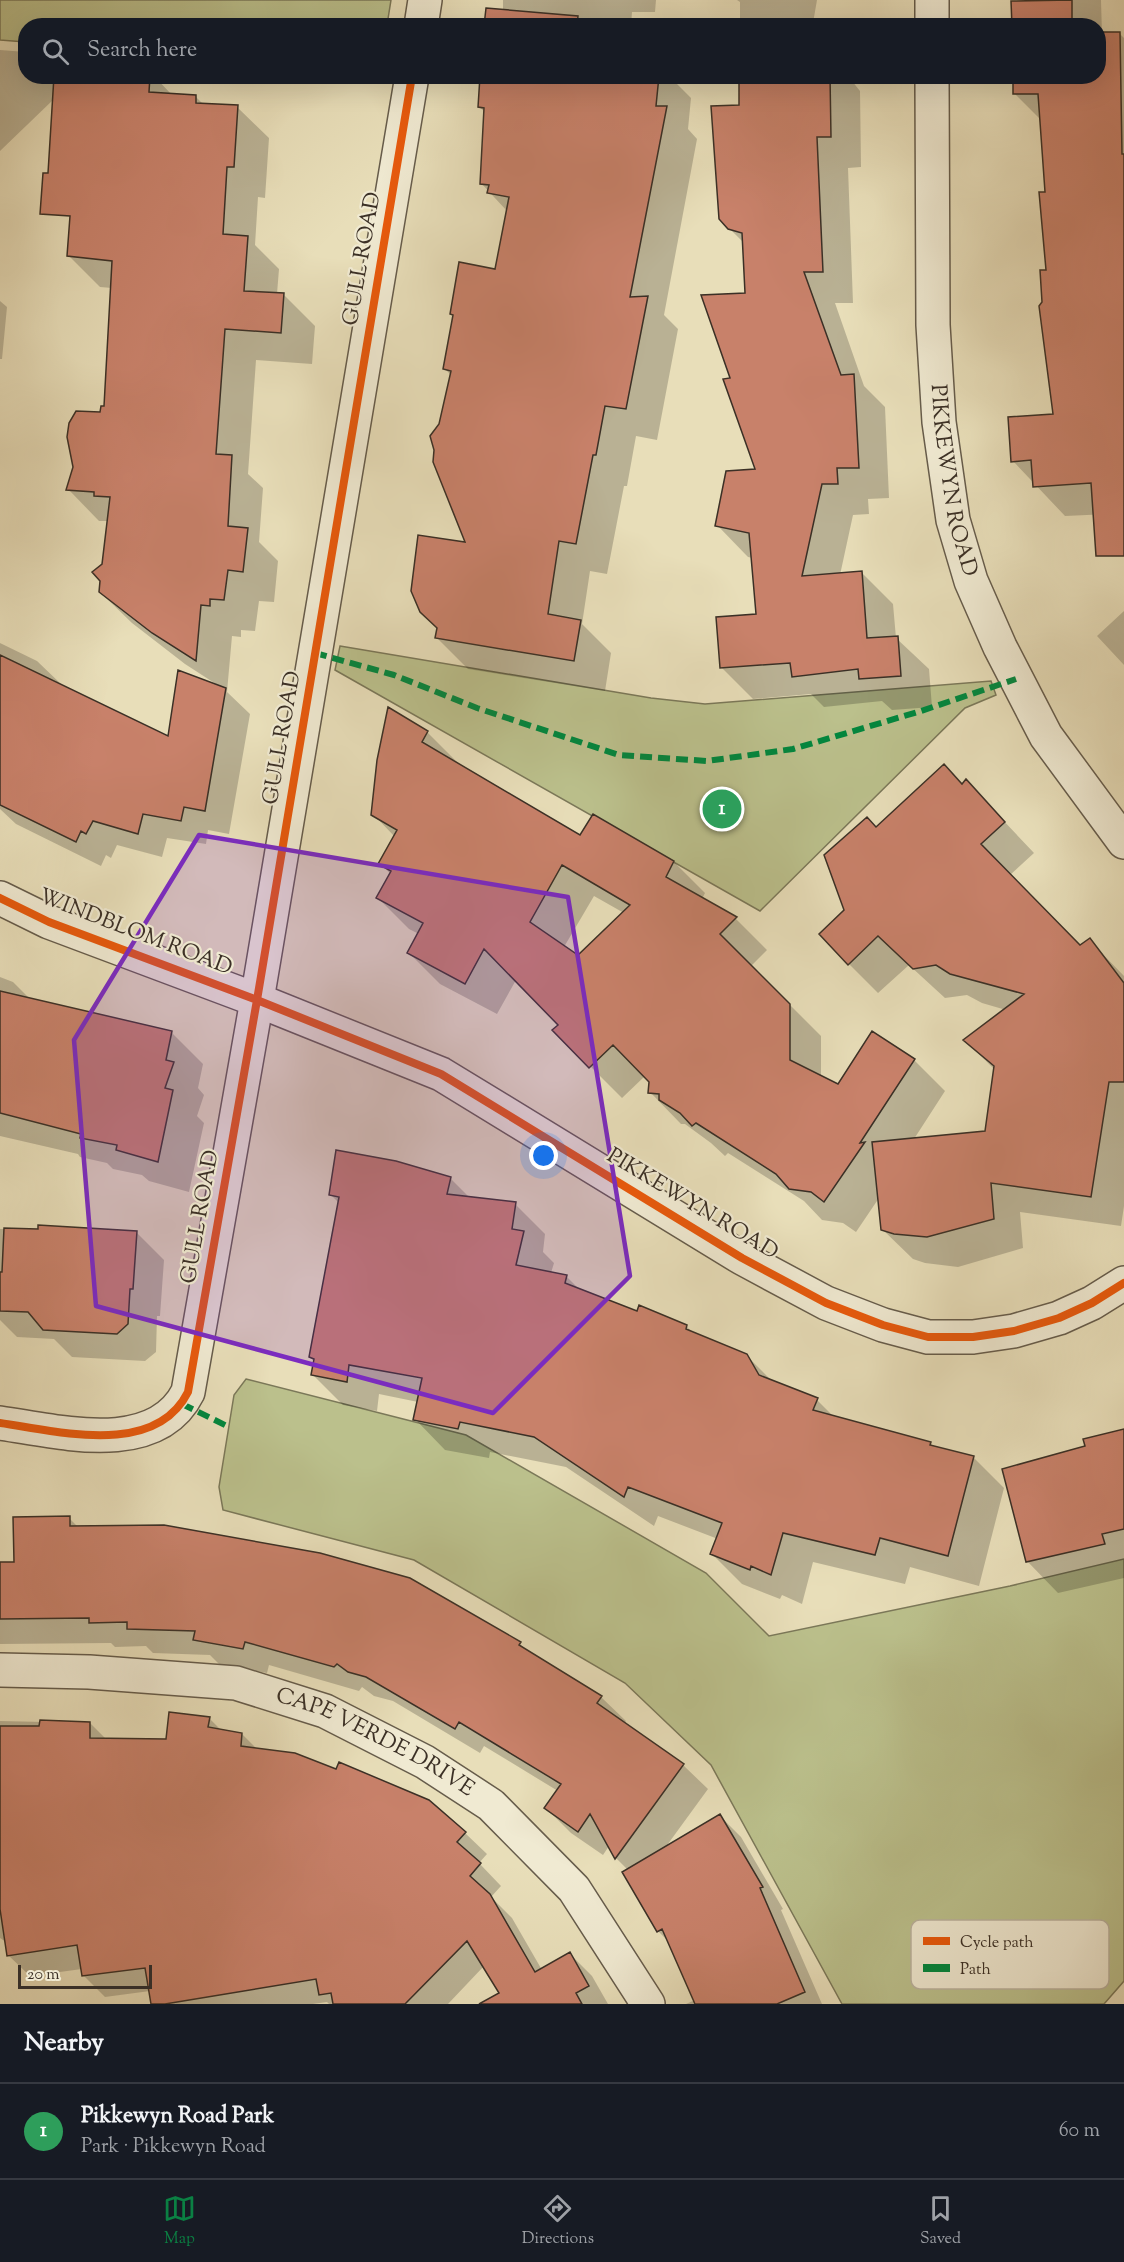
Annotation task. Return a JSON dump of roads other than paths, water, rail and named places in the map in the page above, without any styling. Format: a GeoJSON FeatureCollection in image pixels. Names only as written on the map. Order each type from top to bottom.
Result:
{"type":"FeatureCollection","features":[{"type":"Feature","properties":{"kind":"street"},"geometry":{"type":"LineString","coordinates":[[422,18],[425,0]]}},
{"type":"Feature","properties":{"kind":"street"},"geometry":{"type":"LineString","coordinates":[[932,0],[932,18]]}},
{"type":"Feature","properties":{"kind":"street","name":"GULL ROAD"},"geometry":{"type":"LineString","coordinates":[[0,1423],[92,1435],[123,1434],[149,1428],[171,1415],[182,1404],[192,1378],[411,84]]}},
{"type":"Feature","properties":{"kind":"street","name":"PIKKEWYN ROAD"},"geometry":{"type":"LineString","coordinates":[[932,84],[934,336],[939,422],[953,520],[979,600],[1000,647],[1046,736],[1124,842]]}},
{"type":"Feature","properties":{"kind":"street","name":"WINDBLOM ROAD"},"geometry":{"type":"LineString","coordinates":[[0,898],[49,922],[257,1000]]}},
{"type":"Feature","properties":{"kind":"street","name":"PIKKEWYN ROAD"},"geometry":{"type":"LineString","coordinates":[[257,1000],[441,1074],[742,1258],[826,1303],[883,1325],[928,1337],[973,1337],[1014,1331],[1059,1318],[1092,1303],[1124,1282]]}},
{"type":"Feature","properties":{"kind":"street","name":"CAPE VERDE DRIVE"},"geometry":{"type":"LineString","coordinates":[[0,1670],[89,1672],[236,1683],[325,1711],[425,1762],[491,1804],[574,1889],[648,2004]]}},
{"type":"Feature","properties":{"kind":"place","name":"Pikkewyn Road Park"},"geometry":{"type":"Point","coordinates":[722,809]}}]}
